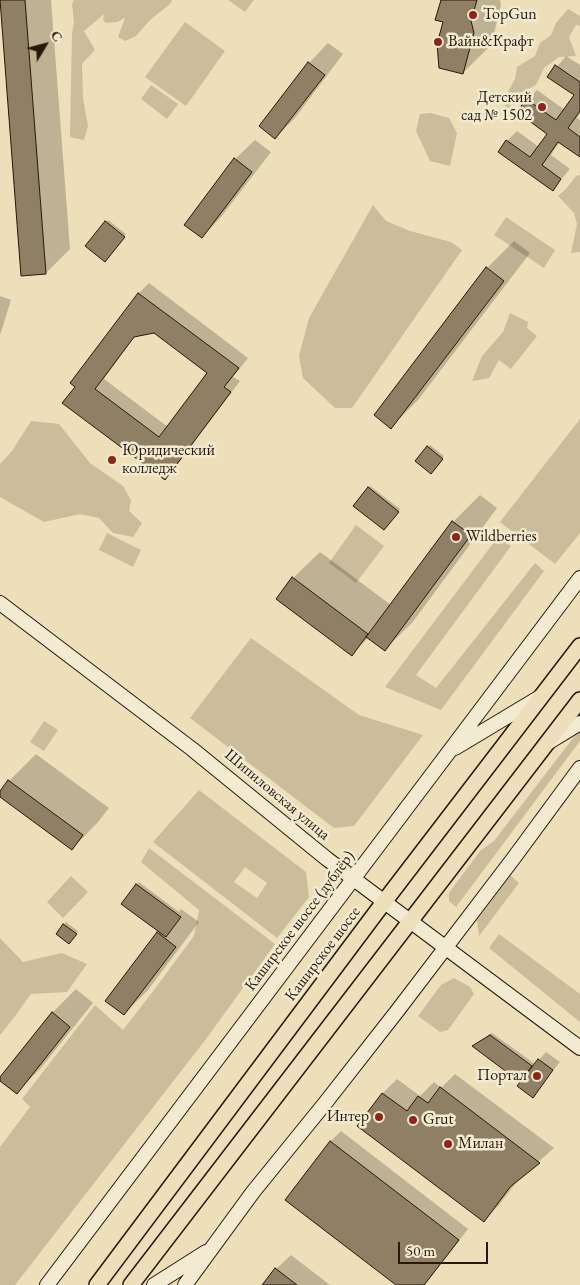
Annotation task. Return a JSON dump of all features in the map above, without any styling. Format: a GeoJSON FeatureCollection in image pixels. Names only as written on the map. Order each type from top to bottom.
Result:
{"type":"FeatureCollection","features":[{"type":"Feature","properties":{"kind":"main road","name":"Каширское шоссе (дублёр)"},"geometry":{"type":"LineString","coordinates":[[47,1285],[580,578]]}},
{"type":"Feature","properties":{"kind":"main road","name":"Шипиловская улица"},"geometry":{"type":"LineString","coordinates":[[0,603],[192,749],[354,880],[580,1048]]}},
{"type":"Feature","properties":{"kind":"main road","name":"Каширское шоссе"},"geometry":{"type":"LineString","coordinates":[[97,1285],[384,902],[580,646]]}},
{"type":"Feature","properties":{"kind":"main road"},"geometry":{"type":"LineString","coordinates":[[450,751],[543,695]]}},
{"type":"Feature","properties":{"kind":"main road"},"geometry":{"type":"LineString","coordinates":[[131,1285],[580,700]]}},
{"type":"Feature","properties":{"kind":"main road"},"geometry":{"type":"LineString","coordinates":[[548,742],[580,723]]}},
{"type":"Feature","properties":{"kind":"main road"},"geometry":{"type":"LineString","coordinates":[[185,1285],[253,1192],[326,1102],[513,859],[580,768]]}},
{"type":"Feature","properties":{"kind":"main road"},"geometry":{"type":"LineString","coordinates":[[154,1285],[213,1249]]}},
{"type":"Feature","properties":{"kind":"shaded area"},"geometry":{"type":"Polygon","coordinates":[[[74,0],[172,0],[136,36],[125,41],[118,37],[125,18],[117,22],[106,23],[103,20],[104,14],[84,31],[95,50],[82,64],[83,98],[88,126],[84,140],[70,137],[72,34],[74,22],[72,4],[74,0]]]}},
{"type":"Feature","properties":{"kind":"shaded area"},"geometry":{"type":"Polygon","coordinates":[[[228,0],[254,0],[245,12],[228,0]]]}},
{"type":"Feature","properties":{"kind":"shaded area"},"geometry":{"type":"Polygon","coordinates":[[[568,9],[580,16],[580,26],[576,25],[569,37],[576,56],[559,57],[544,68],[536,85],[522,92],[506,111],[504,99],[515,79],[517,67],[535,56],[540,43],[551,35],[556,23],[568,9]]]}},
{"type":"Feature","properties":{"kind":"shaded area"},"geometry":{"type":"Polygon","coordinates":[[[185,22],[225,51],[186,106],[145,77],[185,22]]]}},
{"type":"Feature","properties":{"kind":"shaded area"},"geometry":{"type":"Polygon","coordinates":[[[151,85],[178,104],[167,119],[141,99],[151,85]]]}},
{"type":"Feature","properties":{"kind":"shaded area"},"geometry":{"type":"Polygon","coordinates":[[[431,113],[449,118],[457,133],[450,166],[430,161],[416,131],[420,114],[431,113]]]}},
{"type":"Feature","properties":{"kind":"shaded area"},"geometry":{"type":"Polygon","coordinates":[[[580,175],[580,252],[571,253],[577,224],[574,213],[558,196],[576,176],[580,175]]]}},
{"type":"Feature","properties":{"kind":"shaded area"},"geometry":{"type":"Polygon","coordinates":[[[373,205],[386,221],[410,231],[451,242],[462,250],[352,408],[335,408],[303,378],[299,356],[309,318],[373,205]]]}},
{"type":"Feature","properties":{"kind":"shaded area"},"geometry":{"type":"Polygon","coordinates":[[[506,217],[555,250],[544,268],[494,235],[506,217]]]}},
{"type":"Feature","properties":{"kind":"shaded area"},"geometry":{"type":"Polygon","coordinates":[[[510,313],[528,322],[527,328],[537,336],[511,369],[499,360],[489,378],[472,381],[482,356],[503,332],[510,313]]]}},
{"type":"Feature","properties":{"kind":"shaded area"},"geometry":{"type":"Polygon","coordinates":[[[580,419],[580,533],[555,564],[500,522],[580,419]]]}},
{"type":"Feature","properties":{"kind":"shaded area"},"geometry":{"type":"Polygon","coordinates":[[[31,421],[59,424],[90,463],[123,486],[131,500],[129,511],[142,523],[133,537],[113,533],[99,518],[80,514],[44,522],[0,497],[0,464],[12,451],[31,421]]]}},
{"type":"Feature","properties":{"kind":"shaded area"},"geometry":{"type":"Polygon","coordinates":[[[356,525],[384,546],[356,583],[329,563],[356,525]]]}},
{"type":"Feature","properties":{"kind":"shaded area"},"geometry":{"type":"Polygon","coordinates":[[[107,533],[141,550],[133,567],[99,550],[107,533]]]}},
{"type":"Feature","properties":{"kind":"shaded area"},"geometry":{"type":"Polygon","coordinates":[[[498,537],[511,546],[416,675],[436,688],[535,563],[544,571],[441,710],[385,687],[498,537]]]}},
{"type":"Feature","properties":{"kind":"shaded area"},"geometry":{"type":"Polygon","coordinates":[[[251,638],[359,715],[423,735],[354,826],[334,828],[190,718],[251,638]]]}},
{"type":"Feature","properties":{"kind":"shaded area"},"geometry":{"type":"Polygon","coordinates":[[[44,721],[58,730],[44,751],[30,742],[44,721]]]}},
{"type":"Feature","properties":{"kind":"shaded area"},"geometry":{"type":"Polygon","coordinates":[[[580,732],[580,741],[456,907],[449,901],[449,893],[480,851],[494,841],[573,738],[580,732]]]}},
{"type":"Feature","properties":{"kind":"shaded area"},"geometry":{"type":"Polygon","coordinates":[[[199,790],[306,872],[309,897],[277,938],[153,842],[199,790]],[[245,867],[234,882],[257,898],[267,883],[245,867]]]}},
{"type":"Feature","properties":{"kind":"shaded area"},"geometry":{"type":"Polygon","coordinates":[[[149,848],[275,944],[206,1039],[15,1285],[0,1285],[0,1147],[30,1107],[22,1099],[95,1005],[123,1030],[194,936],[199,910],[141,862],[149,848]]]}},
{"type":"Feature","properties":{"kind":"shaded area"},"geometry":{"type":"Polygon","coordinates":[[[510,875],[519,883],[479,936],[477,920],[510,875]]]}},
{"type":"Feature","properties":{"kind":"shaded area"},"geometry":{"type":"Polygon","coordinates":[[[71,876],[88,892],[63,918],[47,902],[71,876]]]}},
{"type":"Feature","properties":{"kind":"shaded area"},"geometry":{"type":"Polygon","coordinates":[[[499,934],[580,994],[580,1022],[489,948],[499,934]]]}},
{"type":"Feature","properties":{"kind":"shaded area"},"geometry":{"type":"Polygon","coordinates":[[[0,938],[23,962],[62,953],[87,964],[67,992],[31,994],[0,1035],[0,938]]]}},
{"type":"Feature","properties":{"kind":"shaded area"},"geometry":{"type":"Polygon","coordinates":[[[454,978],[470,987],[474,994],[448,1030],[440,1032],[418,1016],[441,985],[454,978]]]}},
{"type":"Feature","properties":{"kind":"building"},"geometry":{"type":"Polygon","coordinates":[[[0,0],[25,0],[46,274],[21,276],[0,0]]]}},
{"type":"Feature","properties":{"kind":"building"},"geometry":{"type":"Polygon","coordinates":[[[441,0],[477,0],[471,21],[474,33],[463,74],[439,68],[437,44],[443,22],[435,20],[441,0]]]}},
{"type":"Feature","properties":{"kind":"building"},"geometry":{"type":"Polygon","coordinates":[[[308,62],[325,75],[275,139],[259,126],[308,62]]]}},
{"type":"Feature","properties":{"kind":"building"},"geometry":{"type":"Polygon","coordinates":[[[555,65],[580,82],[580,111],[568,128],[580,137],[580,157],[558,142],[542,165],[561,179],[553,191],[498,152],[506,140],[530,157],[547,134],[517,112],[526,99],[556,120],[574,95],[547,77],[555,65]]]}},
{"type":"Feature","properties":{"kind":"building"},"geometry":{"type":"Polygon","coordinates":[[[234,158],[252,172],[202,238],[184,225],[234,158]]]}},
{"type":"Feature","properties":{"kind":"building"},"geometry":{"type":"Polygon","coordinates":[[[105,221],[125,237],[105,262],[85,246],[105,221]]]}},
{"type":"Feature","properties":{"kind":"building"},"geometry":{"type":"Polygon","coordinates":[[[486,267],[504,281],[391,429],[374,415],[486,267]]]}},
{"type":"Feature","properties":{"kind":"building"},"geometry":{"type":"Polygon","coordinates":[[[138,293],[239,368],[224,387],[231,392],[165,480],[62,403],[75,387],[70,383],[138,293]],[[154,333],[134,337],[95,389],[159,437],[207,373],[154,333]]]}},
{"type":"Feature","properties":{"kind":"building"},"geometry":{"type":"Polygon","coordinates":[[[427,446],[443,459],[431,474],[415,461],[427,446]]]}},
{"type":"Feature","properties":{"kind":"building"},"geometry":{"type":"Polygon","coordinates":[[[368,487],[399,512],[384,530],[353,506],[368,487]]]}},
{"type":"Feature","properties":{"kind":"building"},"geometry":{"type":"Polygon","coordinates":[[[452,521],[471,535],[385,651],[366,637],[452,521]]]}},
{"type":"Feature","properties":{"kind":"building"},"geometry":{"type":"Polygon","coordinates":[[[292,577],[368,634],[352,656],[276,599],[292,577]]]}},
{"type":"Feature","properties":{"kind":"building"},"geometry":{"type":"Polygon","coordinates":[[[8,780],[83,835],[72,850],[0,797],[0,791],[8,780]]]}},
{"type":"Feature","properties":{"kind":"building"},"geometry":{"type":"Polygon","coordinates":[[[136,884],[181,917],[166,937],[121,904],[136,884]]]}},
{"type":"Feature","properties":{"kind":"building"},"geometry":{"type":"Polygon","coordinates":[[[63,924],[77,934],[69,944],[56,934],[63,924]]]}},
{"type":"Feature","properties":{"kind":"building"},"geometry":{"type":"Polygon","coordinates":[[[157,932],[176,947],[124,1015],[105,1001],[157,932]]]}},
{"type":"Feature","properties":{"kind":"building"},"geometry":{"type":"Polygon","coordinates":[[[52,1012],[70,1027],[17,1094],[0,1081],[0,1077],[52,1012]]]}},
{"type":"Feature","properties":{"kind":"building"},"geometry":{"type":"Polygon","coordinates":[[[490,1035],[532,1066],[520,1082],[472,1046],[490,1035]]]}},
{"type":"Feature","properties":{"kind":"building","name":"Портал"},"geometry":{"type":"Polygon","coordinates":[[[538,1059],[553,1070],[533,1098],[517,1086],[538,1059]]]}},
{"type":"Feature","properties":{"kind":"building","name":"Милан"},"geometry":{"type":"Polygon","coordinates":[[[440,1087],[540,1163],[510,1187],[484,1222],[357,1126],[382,1093],[407,1111],[418,1096],[428,1103],[440,1087]]]}},
{"type":"Feature","properties":{"kind":"building"},"geometry":{"type":"Polygon","coordinates":[[[330,1141],[459,1240],[424,1285],[396,1285],[285,1200],[330,1141]]]}},
{"type":"Feature","properties":{"kind":"building"},"geometry":{"type":"Polygon","coordinates":[[[275,1268],[297,1285],[262,1285],[275,1268]]]}},
{"type":"Feature","properties":{"kind":"place","name":"TopGun"},"geometry":{"type":"Point","coordinates":[473,15]}},
{"type":"Feature","properties":{"kind":"place","name":"Вайн&Крафт"},"geometry":{"type":"Point","coordinates":[438,42]}},
{"type":"Feature","properties":{"kind":"place","name":"Детский сад № 1502"},"geometry":{"type":"Point","coordinates":[542,107]}},
{"type":"Feature","properties":{"kind":"place","name":"Юридический колледж"},"geometry":{"type":"Point","coordinates":[112,460]}},
{"type":"Feature","properties":{"kind":"place","name":"Wildberries"},"geometry":{"type":"Point","coordinates":[456,537]}},
{"type":"Feature","properties":{"kind":"place","name":"Портал"},"geometry":{"type":"Point","coordinates":[537,1076]}},
{"type":"Feature","properties":{"kind":"place","name":"Интер"},"geometry":{"type":"Point","coordinates":[379,1117]}},
{"type":"Feature","properties":{"kind":"place","name":"Grut"},"geometry":{"type":"Point","coordinates":[413,1120]}},
{"type":"Feature","properties":{"kind":"place","name":"Милан"},"geometry":{"type":"Point","coordinates":[448,1144]}}]}
